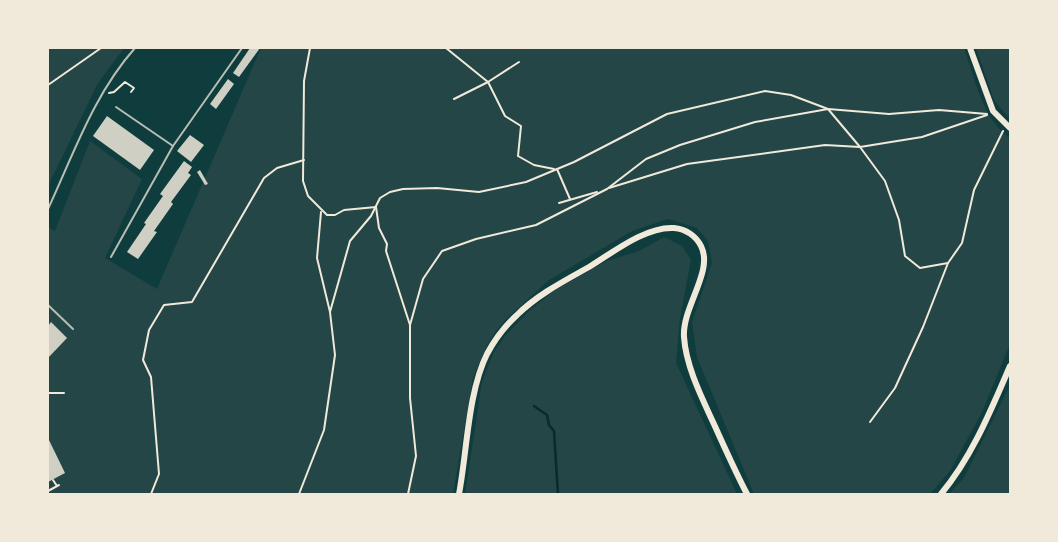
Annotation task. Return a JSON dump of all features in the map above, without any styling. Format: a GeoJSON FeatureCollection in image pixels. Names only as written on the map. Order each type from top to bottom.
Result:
{"type":"FeatureCollection","features":[{"type":"Feature","properties":{"kind":"main road"},"geometry":{"type":"LineString","coordinates":[[970,48],[993,111],[1008,126]]}},
{"type":"Feature","properties":{"kind":"main road"},"geometry":{"type":"LineString","coordinates":[[459,494],[478,376],[488,354],[502,331],[526,307],[548,291],[625,244],[646,235],[673,228],[683,229],[690,233],[704,253],[703,273],[686,318],[684,330],[687,357],[701,396],[746,494]]}},
{"type":"Feature","properties":{"kind":"main road"},"geometry":{"type":"LineString","coordinates":[[941,494],[974,443],[1010,366]]}},
{"type":"Feature","properties":{"kind":"lane"},"geometry":{"type":"LineString","coordinates":[[48,209],[102,93],[117,69],[135,48]]}},
{"type":"Feature","properties":{"kind":"lane"},"geometry":{"type":"LineString","coordinates":[[111,257],[173,146],[242,48]]}},
{"type":"Feature","properties":{"kind":"lane"},"geometry":{"type":"LineString","coordinates":[[116,107],[173,146]]}},
{"type":"Feature","properties":{"kind":"lane"},"geometry":{"type":"LineString","coordinates":[[48,305],[73,330]]}},
{"type":"Feature","properties":{"kind":"path"},"geometry":{"type":"LineString","coordinates":[[48,85],[101,48]]}},
{"type":"Feature","properties":{"kind":"path"},"geometry":{"type":"LineString","coordinates":[[310,48],[304,81],[303,181],[308,196],[327,215],[335,215],[344,210],[376,206]]}},
{"type":"Feature","properties":{"kind":"path"},"geometry":{"type":"LineString","coordinates":[[446,48],[488,82],[505,116],[521,126],[518,156],[534,165],[557,169]]}},
{"type":"Feature","properties":{"kind":"path"},"geometry":{"type":"LineString","coordinates":[[454,99],[488,82],[519,62]]}},
{"type":"Feature","properties":{"kind":"path"},"geometry":{"type":"LineString","coordinates":[[114,92],[125,82],[134,88],[131,92]]}},
{"type":"Feature","properties":{"kind":"path"},"geometry":{"type":"LineString","coordinates":[[330,312],[350,240],[371,216],[380,198],[390,192],[403,189],[437,188],[479,192],[526,182],[574,162],[668,114],[737,96],[765,91],[792,95],[828,109],[885,181],[898,220],[905,256],[920,268],[948,263]]}},
{"type":"Feature","properties":{"kind":"path"},"geometry":{"type":"LineString","coordinates":[[408,494],[416,456],[410,398],[410,325],[423,279],[442,251],[476,239],[536,225],[607,189],[646,159],[680,145],[755,122],[828,109],[889,114],[939,110],[989,114]]}},
{"type":"Feature","properties":{"kind":"path"},"geometry":{"type":"LineString","coordinates":[[989,114],[991,119]]}},
{"type":"Feature","properties":{"kind":"path"},"geometry":{"type":"LineString","coordinates":[[559,202],[586,196],[687,164],[825,146],[860,148],[922,138],[989,114]]}},
{"type":"Feature","properties":{"kind":"path"},"geometry":{"type":"LineString","coordinates":[[870,422],[895,388],[923,327],[948,263],[962,243],[974,190],[1002,132],[1008,126]]}},
{"type":"Feature","properties":{"kind":"path"},"geometry":{"type":"LineString","coordinates":[[998,128],[1002,132]]}},
{"type":"Feature","properties":{"kind":"path"},"geometry":{"type":"LineString","coordinates":[[150,494],[159,474],[151,377],[143,360],[149,330],[164,304],[192,302],[264,178],[277,168],[304,160]]}},
{"type":"Feature","properties":{"kind":"path"},"geometry":{"type":"LineString","coordinates":[[557,169],[570,199]]}},
{"type":"Feature","properties":{"kind":"path"},"geometry":{"type":"LineString","coordinates":[[376,206],[379,228],[388,244],[386,251],[410,325]]}},
{"type":"Feature","properties":{"kind":"path"},"geometry":{"type":"LineString","coordinates":[[299,494],[324,430],[335,355],[330,312],[318,258],[321,210]]}},
{"type":"Feature","properties":{"kind":"path"},"geometry":{"type":"LineString","coordinates":[[48,393],[64,393]]}},
{"type":"Feature","properties":{"kind":"path"},"geometry":{"type":"LineString","coordinates":[[48,491],[58,485],[53,480]]}},
{"type":"Feature","properties":{"kind":"shaded area"},"geometry":{"type":"Polygon","coordinates":[[[48,48],[124,48],[98,83],[48,186],[48,48]]]}},
{"type":"Feature","properties":{"kind":"shaded area"},"geometry":{"type":"Polygon","coordinates":[[[261,48],[964,48],[986,109],[1000,130],[1010,138],[1010,344],[982,412],[950,471],[930,494],[754,494],[697,357],[692,322],[712,263],[708,241],[697,228],[668,219],[632,231],[549,280],[504,321],[496,331],[486,347],[473,378],[453,494],[48,494],[48,227],[55,231],[90,141],[142,179],[105,258],[157,289],[261,48]]]}},
{"type":"Feature","properties":{"kind":"shaded area"},"geometry":{"type":"Polygon","coordinates":[[[976,48],[1010,48],[1010,119],[994,100],[976,48]]]}},
{"type":"Feature","properties":{"kind":"shaded area"},"geometry":{"type":"Polygon","coordinates":[[[664,237],[682,246],[691,260],[680,318],[676,363],[737,494],[465,494],[482,382],[494,352],[505,336],[529,311],[555,290],[607,261],[639,251],[664,237]]]}},
{"type":"Feature","properties":{"kind":"shaded area"},"geometry":{"type":"Polygon","coordinates":[[[1010,385],[1010,494],[949,494],[964,478],[1010,385]]]}},
{"type":"Feature","properties":{"kind":"building"},"geometry":{"type":"Polygon","coordinates":[[[250,48],[260,48],[239,77],[233,73],[250,48]]]}},
{"type":"Feature","properties":{"kind":"building"},"geometry":{"type":"Polygon","coordinates":[[[228,79],[234,84],[216,109],[210,104],[228,79]]]}},
{"type":"Feature","properties":{"kind":"building"},"geometry":{"type":"Polygon","coordinates":[[[107,116],[154,150],[140,170],[93,136],[107,116]]]}},
{"type":"Feature","properties":{"kind":"building"},"geometry":{"type":"Polygon","coordinates":[[[190,135],[204,145],[191,162],[177,151],[190,135]]]}},
{"type":"Feature","properties":{"kind":"building"},"geometry":{"type":"Polygon","coordinates":[[[184,161],[192,167],[188,173],[191,175],[171,202],[173,204],[154,231],[157,232],[138,259],[127,252],[163,196],[160,194],[184,161]]]}},
{"type":"Feature","properties":{"kind":"building"},"geometry":{"type":"Polygon","coordinates":[[[200,170],[208,184],[205,185],[197,172],[200,170]]]}},
{"type":"Feature","properties":{"kind":"building"},"geometry":{"type":"Polygon","coordinates":[[[51,322],[67,338],[48,358],[48,326],[51,322]]]}},
{"type":"Feature","properties":{"kind":"building"},"geometry":{"type":"Polygon","coordinates":[[[48,438],[65,473],[48,482],[48,438]]]}},
{"type":"Feature","properties":{"kind":"waterway"},"geometry":{"type":"LineString","coordinates":[[534,406],[547,415],[549,425],[554,431],[558,494]]}}]}
